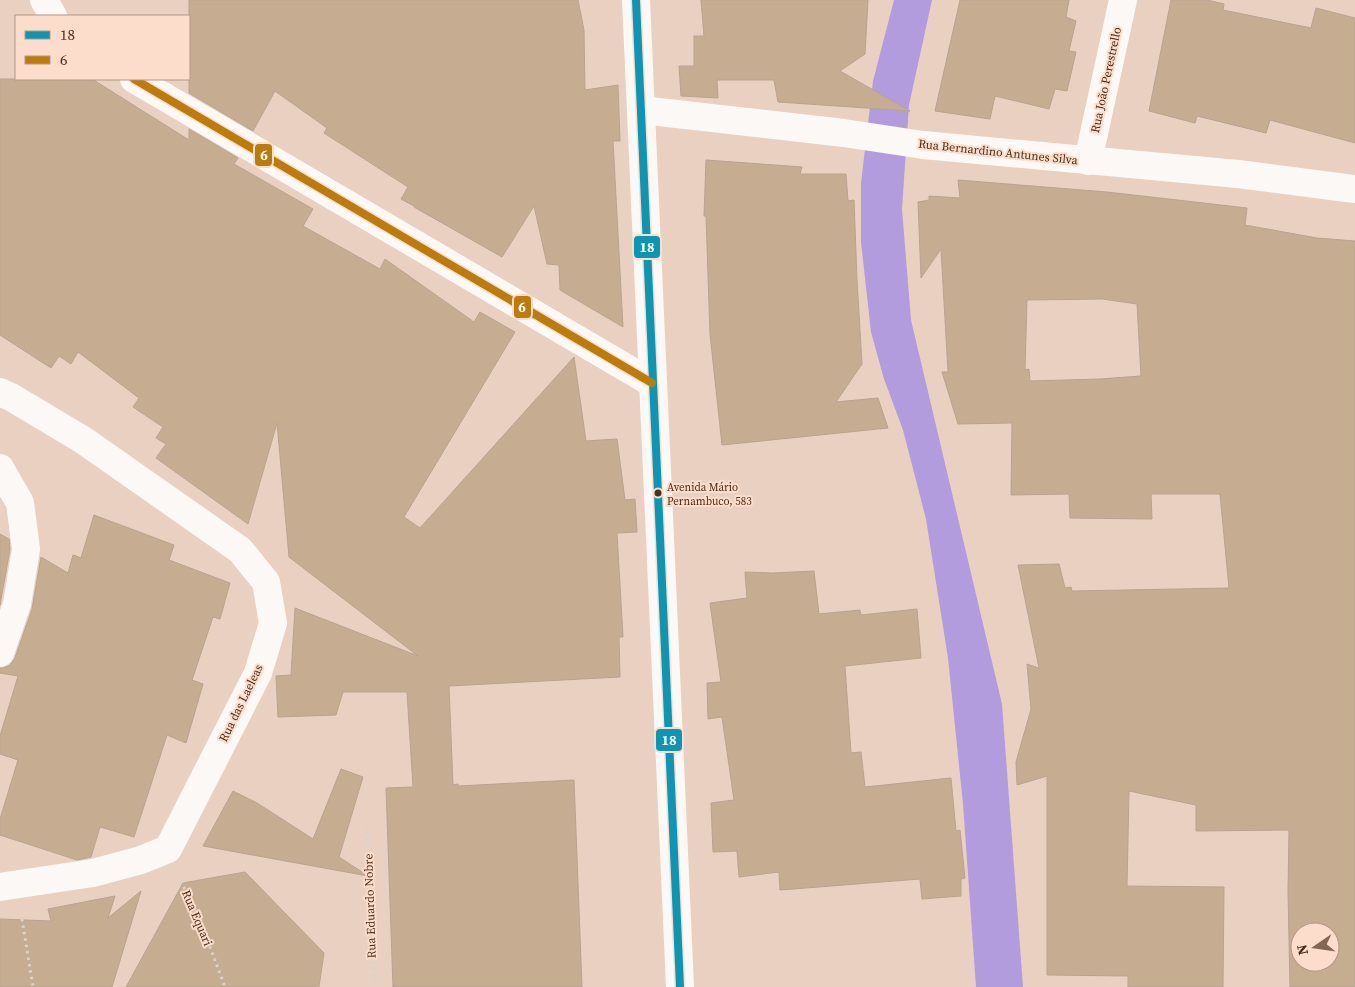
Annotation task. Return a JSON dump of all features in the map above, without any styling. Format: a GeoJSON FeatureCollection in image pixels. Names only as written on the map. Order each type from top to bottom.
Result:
{"type":"FeatureCollection","features":[{"type":"Feature","properties":{"kind":"street"},"geometry":{"type":"LineString","coordinates":[[44,0],[52,15]]}},
{"type":"Feature","properties":{"kind":"street"},"geometry":{"type":"LineString","coordinates":[[636,0],[680,987]]}},
{"type":"Feature","properties":{"kind":"street","name":"Rua João Perestrello"},"geometry":{"type":"LineString","coordinates":[[1088,161],[1123,0]]}},
{"type":"Feature","properties":{"kind":"street"},"geometry":{"type":"LineString","coordinates":[[136,80],[652,383]]}},
{"type":"Feature","properties":{"kind":"street","name":"Rua Bernardino Antunes Silva"},"geometry":{"type":"LineString","coordinates":[[641,110],[844,133],[923,145],[1238,174],[1355,189]]}},
{"type":"Feature","properties":{"kind":"street","name":"Rua das Laeleas"},"geometry":{"type":"LineString","coordinates":[[0,392],[12,397],[83,440],[240,550],[266,582],[273,623],[258,673],[168,849]]}},
{"type":"Feature","properties":{"kind":"street"},"geometry":{"type":"LineString","coordinates":[[0,468],[20,503],[26,549],[16,604],[0,653]]}},
{"type":"Feature","properties":{"kind":"street"},"geometry":{"type":"LineString","coordinates":[[3,887],[93,872],[141,860],[168,849]]}},
{"type":"Feature","properties":{"kind":"path","name":"Rua Eduardo Nobre"},"geometry":{"type":"LineString","coordinates":[[367,825],[374,987]]}},
{"type":"Feature","properties":{"kind":"path","name":"Rua Equari"},"geometry":{"type":"LineString","coordinates":[[168,849],[201,923],[225,987]]}},
{"type":"Feature","properties":{"kind":"path"},"geometry":{"type":"LineString","coordinates":[[3,887],[19,900],[33,987]]}},
{"type":"Feature","properties":{"kind":"shaded area"},"geometry":{"type":"Polygon","coordinates":[[[894,0],[932,0],[909,105],[902,209],[911,320],[1002,704],[1023,987],[976,987],[963,804],[948,658],[926,519],[903,430],[884,379],[871,332],[861,242],[861,183],[873,81],[894,0]]]}},
{"type":"Feature","properties":{"kind":"building"},"geometry":{"type":"Polygon","coordinates":[[[189,0],[578,0],[584,30],[585,90],[618,85],[620,141],[613,141],[623,327],[560,290],[559,265],[547,264],[534,206],[502,257],[401,199],[408,187],[324,133],[327,128],[275,91],[253,131],[189,93],[189,0]]]}},
{"type":"Feature","properties":{"kind":"building"},"geometry":{"type":"Polygon","coordinates":[[[701,0],[868,0],[865,54],[840,71],[910,111],[778,102],[774,80],[717,80],[718,98],[681,96],[679,66],[694,66],[694,36],[704,36],[701,0]]]}},
{"type":"Feature","properties":{"kind":"building"},"geometry":{"type":"Polygon","coordinates":[[[960,0],[1069,0],[1066,17],[1076,21],[1069,51],[1076,52],[1067,91],[1055,89],[1049,109],[995,96],[990,119],[935,111],[960,0]]]}},
{"type":"Feature","properties":{"kind":"building"},"geometry":{"type":"Polygon","coordinates":[[[1171,0],[1207,0],[1224,4],[1223,10],[1311,28],[1316,8],[1355,18],[1355,143],[1270,120],[1266,133],[1197,116],[1195,123],[1149,111],[1171,0]]]}},
{"type":"Feature","properties":{"kind":"building"},"geometry":{"type":"Polygon","coordinates":[[[0,79],[94,80],[189,140],[189,129],[238,158],[234,164],[313,209],[303,226],[380,269],[385,259],[474,322],[480,312],[515,332],[404,517],[420,528],[574,357],[586,441],[617,439],[625,500],[635,499],[637,532],[617,533],[623,637],[619,637],[620,677],[449,686],[453,785],[574,780],[582,987],[393,987],[386,788],[413,787],[407,692],[343,692],[336,715],[278,717],[276,676],[291,675],[295,608],[418,656],[289,557],[277,423],[248,524],[156,458],[166,444],[156,438],[163,427],[133,407],[139,398],[78,352],[71,364],[59,356],[51,368],[0,335],[0,79]]]}},
{"type":"Feature","properties":{"kind":"building"},"geometry":{"type":"Polygon","coordinates":[[[706,160],[802,167],[800,174],[846,174],[848,201],[854,200],[862,364],[836,402],[878,398],[888,428],[722,445],[710,334],[706,216],[704,216],[706,160]]]}},
{"type":"Feature","properties":{"kind":"building"},"geometry":{"type":"Polygon","coordinates":[[[958,180],[1107,192],[1247,208],[1245,225],[1317,238],[1355,241],[1355,987],[1290,987],[1289,830],[1196,831],[1196,805],[1129,791],[1127,886],[1224,887],[1223,987],[1128,987],[1128,976],[1047,975],[1047,776],[1017,785],[1016,762],[1031,709],[1027,664],[1039,668],[1018,565],[1059,564],[1065,588],[1071,587],[1072,591],[1229,588],[1220,494],[1151,494],[1152,519],[1070,518],[1069,494],[1011,495],[1012,423],[958,424],[942,372],[948,372],[941,249],[921,278],[918,202],[929,200],[929,196],[960,198],[958,180]],[[1102,299],[1027,300],[1025,370],[1029,369],[1030,381],[1141,376],[1137,304],[1102,299]]]}},
{"type":"Feature","properties":{"kind":"building"},"geometry":{"type":"Polygon","coordinates":[[[94,515],[174,545],[169,560],[230,583],[220,619],[213,617],[192,680],[203,684],[186,743],[167,735],[134,837],[100,827],[91,857],[77,860],[0,835],[0,819],[18,760],[0,754],[0,736],[18,676],[0,673],[0,668],[10,665],[15,658],[32,609],[41,557],[68,573],[73,555],[81,558],[94,515]]]}},
{"type":"Feature","properties":{"kind":"building"},"geometry":{"type":"Polygon","coordinates":[[[0,534],[9,539],[10,549],[0,605],[0,534]]]}},
{"type":"Feature","properties":{"kind":"building"},"geometry":{"type":"Polygon","coordinates":[[[814,571],[819,614],[860,610],[861,615],[917,609],[921,658],[845,666],[851,753],[861,752],[865,787],[951,778],[956,831],[960,830],[965,878],[961,879],[961,896],[922,899],[920,879],[780,890],[779,872],[739,877],[737,851],[713,852],[711,803],[734,800],[722,717],[708,719],[707,683],[721,682],[710,603],[747,598],[745,572],[814,571]]]}},
{"type":"Feature","properties":{"kind":"building"},"geometry":{"type":"Polygon","coordinates":[[[341,769],[363,777],[339,857],[368,876],[203,846],[233,791],[257,803],[313,839],[341,769]]]}},
{"type":"Feature","properties":{"kind":"building"},"geometry":{"type":"Polygon","coordinates":[[[245,872],[324,953],[319,987],[126,987],[183,883],[245,872]]]}},
{"type":"Feature","properties":{"kind":"building"},"geometry":{"type":"Polygon","coordinates":[[[141,891],[112,987],[0,987],[0,919],[51,921],[48,909],[115,896],[108,918],[141,891]]]}},
{"type":"Feature","properties":{"kind":"transit line","name":"18"},"geometry":{"type":"LineString","coordinates":[[636,0],[680,987]]}},
{"type":"Feature","properties":{"kind":"transit line","name":"6"},"geometry":{"type":"LineString","coordinates":[[136,80],[652,383]]}},
{"type":"Feature","properties":{"kind":"place","name":"Avenida Mário Pernambuco, 583"},"geometry":{"type":"Point","coordinates":[658,493]}}]}
